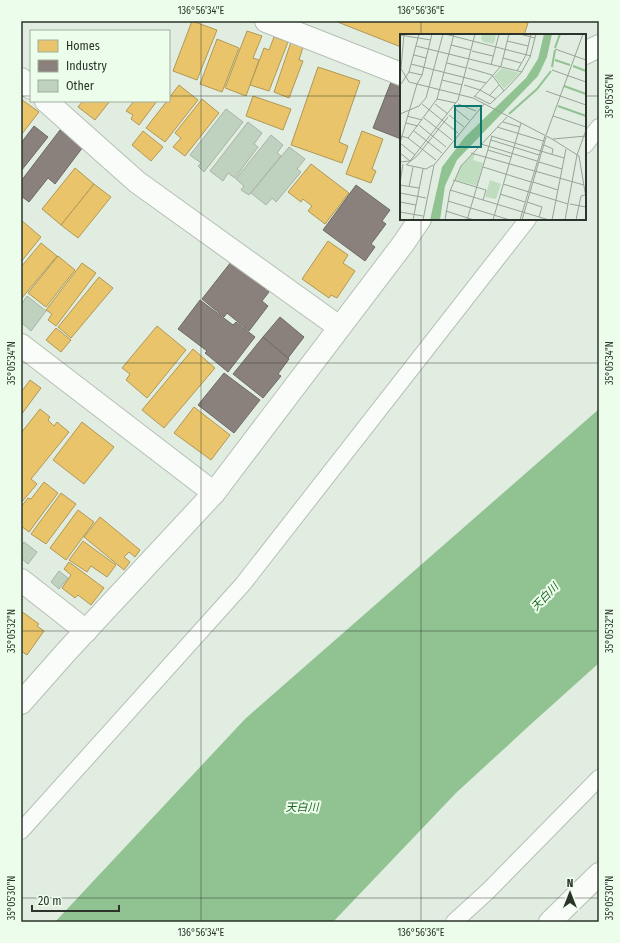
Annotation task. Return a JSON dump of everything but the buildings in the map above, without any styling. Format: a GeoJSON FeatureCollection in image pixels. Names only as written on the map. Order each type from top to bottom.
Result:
{"type":"FeatureCollection","features":[{"type":"Feature","properties":{"kind":"street"},"geometry":{"type":"LineString","coordinates":[[266,21],[400,74]]}},
{"type":"Feature","properties":{"kind":"street"},"geometry":{"type":"LineString","coordinates":[[586,53],[599,46]]}},
{"type":"Feature","properties":{"kind":"street"},"geometry":{"type":"LineString","coordinates":[[21,79],[30,87]]}},
{"type":"Feature","properties":{"kind":"street"},"geometry":{"type":"LineString","coordinates":[[47,102],[138,182],[339,327]]}},
{"type":"Feature","properties":{"kind":"street"},"geometry":{"type":"LineString","coordinates":[[21,703],[214,493],[403,244],[419,220]]}},
{"type":"Feature","properties":{"kind":"street"},"geometry":{"type":"LineString","coordinates":[[21,346],[214,493]]}},
{"type":"Feature","properties":{"kind":"street"},"geometry":{"type":"LineString","coordinates":[[21,580],[86,631]]}},
{"type":"Feature","properties":{"kind":"street"},"geometry":{"type":"LineString","coordinates":[[550,922],[597,880]]}},
{"type":"Feature","properties":{"kind":"lane"},"geometry":{"type":"LineString","coordinates":[[586,144],[599,127]]}},
{"type":"Feature","properties":{"kind":"lane"},"geometry":{"type":"LineString","coordinates":[[21,831],[243,584],[527,220]]}},
{"type":"Feature","properties":{"kind":"lane"},"geometry":{"type":"LineString","coordinates":[[454,922],[488,891],[599,778]]}},
{"type":"Feature","properties":{"kind":"water","name":"天白川"},"geometry":{"type":"Polygon","coordinates":[[[599,409],[599,663],[456,793],[333,922],[55,922],[245,719],[599,409]]]}}]}
